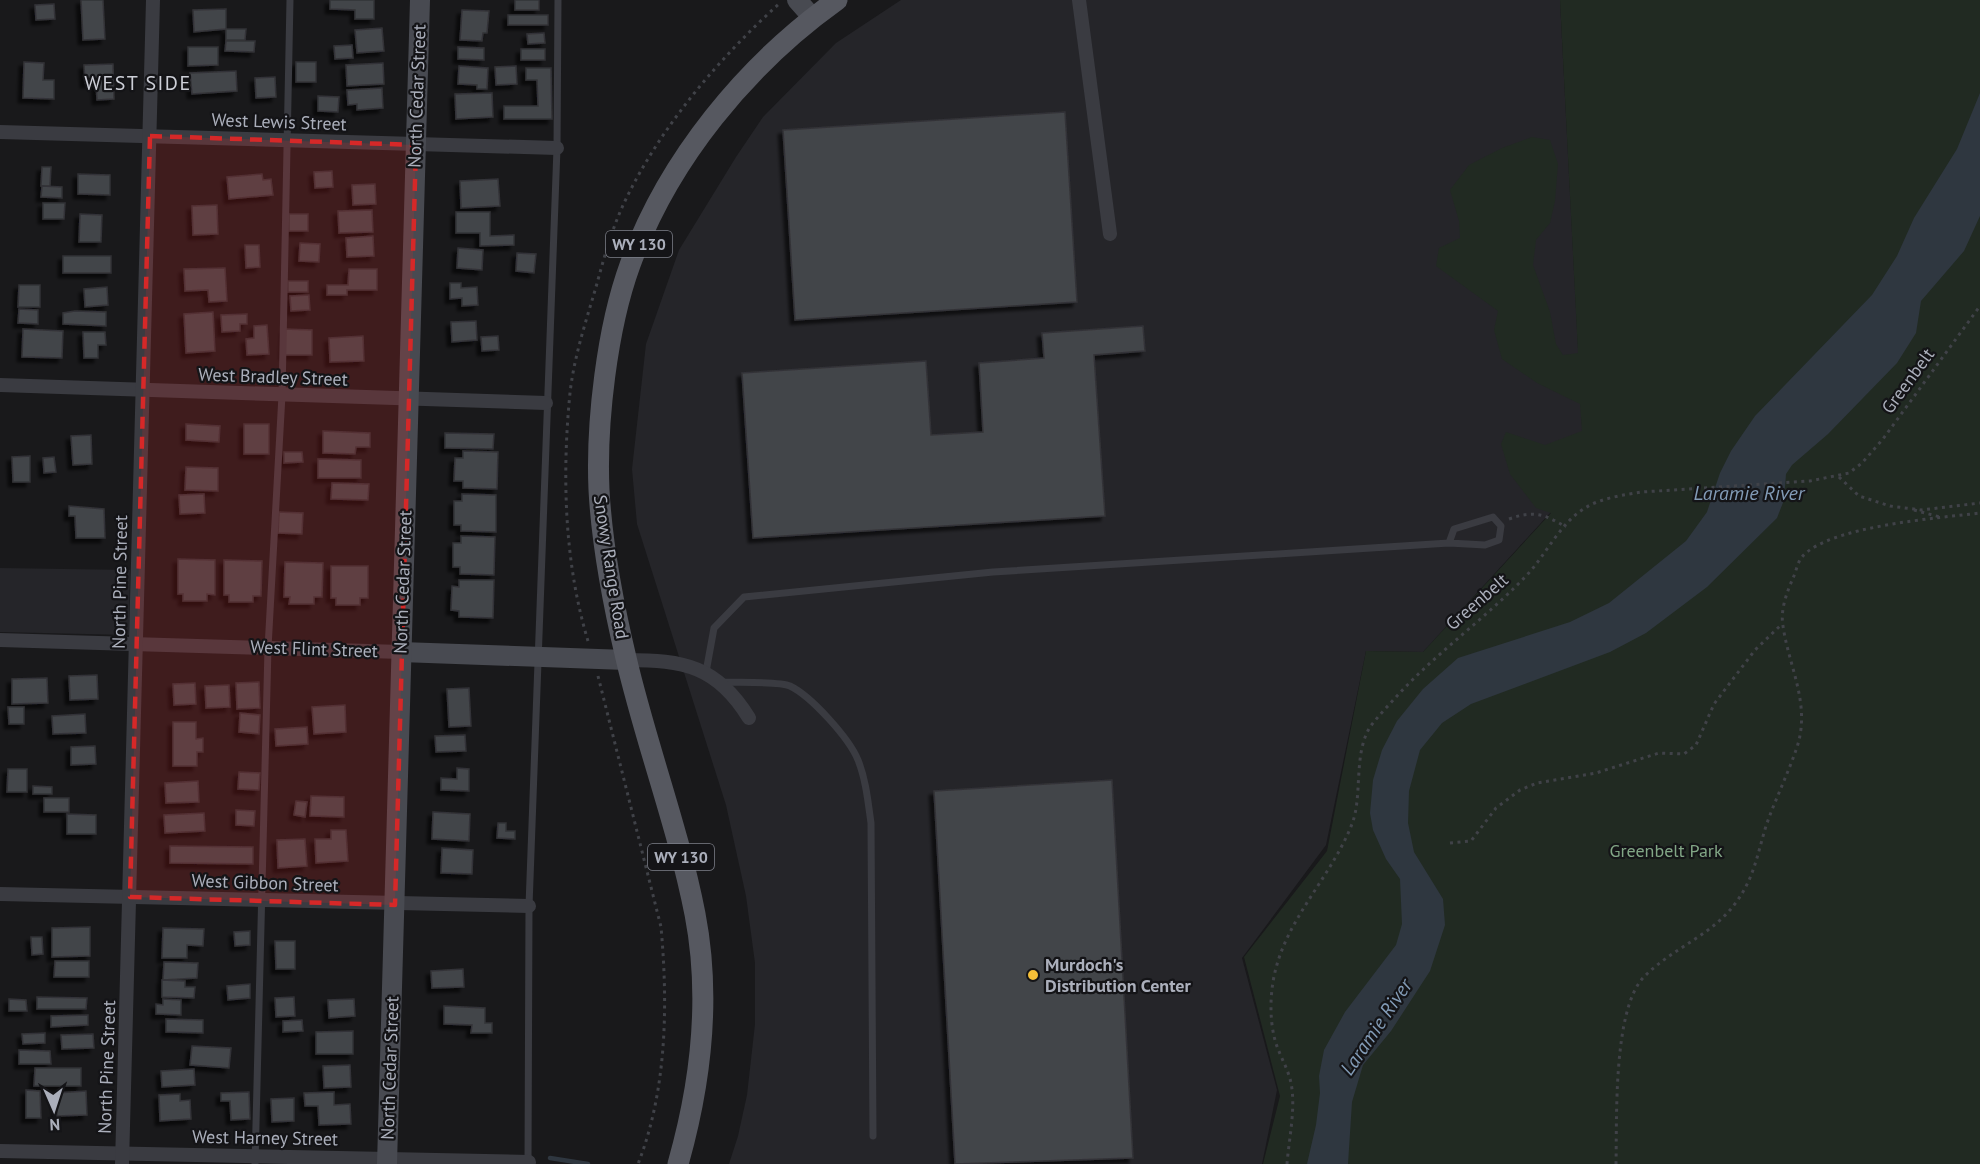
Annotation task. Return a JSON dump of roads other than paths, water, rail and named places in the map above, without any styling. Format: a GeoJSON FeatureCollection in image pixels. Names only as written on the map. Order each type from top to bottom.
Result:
{"type":"FeatureCollection","features":[{"type":"Feature","properties":{"kind":"main road","name":"Snowy Range Road"},"geometry":{"type":"LineString","coordinates":[[678,1164],[688,1130],[700,1055],[703,1013],[701,967],[695,915],[626,660],[611,592],[605,547],[599,455],[605,379],[629,267],[646,226],[711,120],[759,64],[812,17],[837,0]]}},
{"type":"Feature","properties":{"kind":"street","name":"North Pine Street"},"geometry":{"type":"LineString","coordinates":[[122,1159],[153,0]]}},
{"type":"Feature","properties":{"kind":"street","name":"North Cedar Street"},"geometry":{"type":"LineString","coordinates":[[387,1161],[420,0]]}},
{"type":"Feature","properties":{"kind":"street"},"geometry":{"type":"LineString","coordinates":[[797,0],[812,17]]}},
{"type":"Feature","properties":{"kind":"street"},"geometry":{"type":"LineString","coordinates":[[1078,0],[1110,234]]}},
{"type":"Feature","properties":{"kind":"street","name":"West Lewis Street"},"geometry":{"type":"LineString","coordinates":[[0,132],[557,148]]}},
{"type":"Feature","properties":{"kind":"street","name":"West Bradley Street"},"geometry":{"type":"LineString","coordinates":[[0,385],[546,403]]}},
{"type":"Feature","properties":{"kind":"street","name":"West Flint Street"},"geometry":{"type":"LineString","coordinates":[[0,640],[660,660],[686,664],[706,672],[736,698],[749,718]]}},
{"type":"Feature","properties":{"kind":"street","name":"West Gibbon Street"},"geometry":{"type":"LineString","coordinates":[[0,894],[394,905],[529,906]]}},
{"type":"Feature","properties":{"kind":"street","name":"West Harney Street"},"geometry":{"type":"LineString","coordinates":[[0,1151],[122,1159],[528,1163]]}},
{"type":"Feature","properties":{"kind":"lane"},"geometry":{"type":"LineString","coordinates":[[255,1160],[268,648],[282,395],[290,0]]}},
{"type":"Feature","properties":{"kind":"lane"},"geometry":{"type":"LineString","coordinates":[[528,1163],[529,906],[557,148],[558,0]]}},
{"type":"Feature","properties":{"kind":"lane"},"geometry":{"type":"LineString","coordinates":[[706,672],[714,628],[744,597],[993,572],[1449,543],[1485,545],[1498,540],[1501,526],[1493,517],[1464,524],[1454,529],[1449,543]]}},
{"type":"Feature","properties":{"kind":"lane"},"geometry":{"type":"LineString","coordinates":[[720,682],[788,685],[806,698],[834,726],[857,758],[867,789],[871,823],[873,1136]]}},
{"type":"Feature","properties":{"kind":"water","name":"Laramie River"},"geometry":{"type":"Polygon","coordinates":[[[1980,93],[1980,216],[1964,251],[1921,301],[1916,333],[1897,363],[1828,434],[1792,465],[1786,474],[1784,500],[1777,518],[1707,587],[1646,633],[1610,652],[1471,704],[1442,723],[1420,750],[1409,791],[1408,823],[1414,852],[1443,899],[1445,925],[1430,971],[1391,1031],[1363,1065],[1352,1102],[1348,1164],[1307,1164],[1316,1125],[1320,1093],[1319,1076],[1324,1050],[1345,1012],[1396,945],[1402,924],[1400,879],[1386,859],[1373,830],[1370,813],[1373,780],[1382,750],[1397,721],[1423,689],[1458,658],[1570,622],[1609,603],[1686,541],[1707,512],[1720,473],[1731,451],[1755,416],[1872,295],[1897,256],[1914,218],[1957,149],[1980,93]]]}},
{"type":"Feature","properties":{"kind":"waterway"},"geometry":{"type":"LineString","coordinates":[[550,1158],[588,1164]]}},
{"type":"Feature","properties":{"kind":"place","name":"Murdoch's Distribution Center"},"geometry":{"type":"Point","coordinates":[1033,975]}},
{"type":"Feature","properties":{"kind":"district","name":"WEST SIDE"},"geometry":{"type":"Point","coordinates":[138,83]}},
{"type":"Feature","properties":{"kind":"park label","name":"Greenbelt Park"},"geometry":{"type":"Point","coordinates":[1666,851]}}]}
